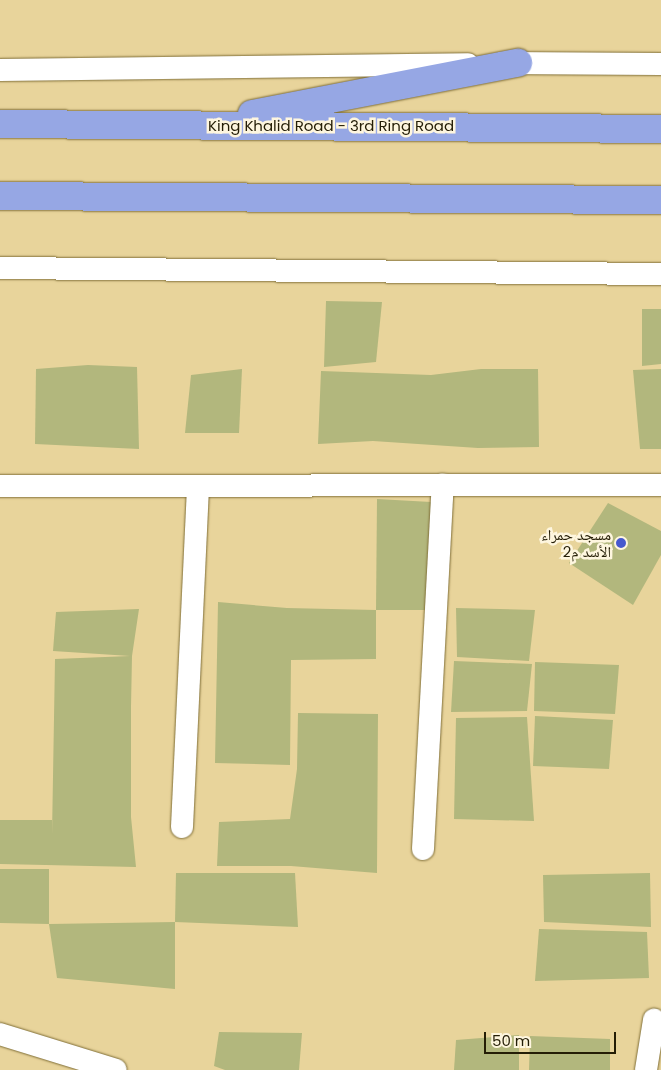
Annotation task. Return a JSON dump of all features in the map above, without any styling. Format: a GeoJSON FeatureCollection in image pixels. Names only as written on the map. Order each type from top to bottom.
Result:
{"type":"FeatureCollection","features":[{"type":"Feature","properties":{"kind":"highway"},"geometry":{"type":"LineString","coordinates":[[190,125],[518,63]]}},
{"type":"Feature","properties":{"kind":"highway","name":"King Khalid Road - 3rd Ring Road"},"geometry":{"type":"LineString","coordinates":[[0,124],[661,129]]}},
{"type":"Feature","properties":{"kind":"highway"},"geometry":{"type":"LineString","coordinates":[[0,196],[661,200]]}},
{"type":"Feature","properties":{"kind":"street"},"geometry":{"type":"LineString","coordinates":[[0,70],[518,63],[661,64]]}},
{"type":"Feature","properties":{"kind":"street"},"geometry":{"type":"LineString","coordinates":[[0,268],[661,274]]}},
{"type":"Feature","properties":{"kind":"street"},"geometry":{"type":"LineString","coordinates":[[0,486],[661,484]]}},
{"type":"Feature","properties":{"kind":"street"},"geometry":{"type":"LineString","coordinates":[[423,849],[443,485]]}},
{"type":"Feature","properties":{"kind":"street"},"geometry":{"type":"LineString","coordinates":[[182,827],[198,486]]}},
{"type":"Feature","properties":{"kind":"street"},"geometry":{"type":"LineString","coordinates":[[646,1070],[654,1020]]}},
{"type":"Feature","properties":{"kind":"street"},"geometry":{"type":"LineString","coordinates":[[0,1034],[116,1070]]}},
{"type":"Feature","properties":{"kind":"building"},"geometry":{"type":"Polygon","coordinates":[[[326,301],[382,302],[376,362],[324,367],[326,301]]]}},
{"type":"Feature","properties":{"kind":"building"},"geometry":{"type":"Polygon","coordinates":[[[642,309],[661,309],[661,364],[642,366],[642,309]]]}},
{"type":"Feature","properties":{"kind":"building"},"geometry":{"type":"Polygon","coordinates":[[[88,365],[137,367],[139,449],[35,444],[36,369],[88,365]]]}},
{"type":"Feature","properties":{"kind":"building"},"geometry":{"type":"Polygon","coordinates":[[[242,369],[239,433],[185,433],[191,375],[242,369]]]}},
{"type":"Feature","properties":{"kind":"building"},"geometry":{"type":"Polygon","coordinates":[[[481,369],[538,369],[539,447],[478,448],[373,441],[318,444],[321,371],[431,375],[481,369]]]}},
{"type":"Feature","properties":{"kind":"building"},"geometry":{"type":"Polygon","coordinates":[[[661,369],[661,449],[640,449],[633,370],[661,369]]]}},
{"type":"Feature","properties":{"kind":"building"},"geometry":{"type":"Polygon","coordinates":[[[377,499],[431,502],[428,610],[376,610],[377,499]]]}},
{"type":"Feature","properties":{"kind":"building","name":"مسجد حمراء الأسد م2"},"geometry":{"type":"Polygon","coordinates":[[[608,503],[661,531],[661,555],[633,605],[569,563],[608,503]]]}},
{"type":"Feature","properties":{"kind":"building"},"geometry":{"type":"Polygon","coordinates":[[[218,602],[287,608],[376,610],[376,659],[291,660],[290,765],[215,763],[218,602]]]}},
{"type":"Feature","properties":{"kind":"building"},"geometry":{"type":"Polygon","coordinates":[[[456,608],[535,610],[529,661],[457,657],[456,608]]]}},
{"type":"Feature","properties":{"kind":"building"},"geometry":{"type":"Polygon","coordinates":[[[139,609],[132,656],[131,707],[131,817],[136,867],[0,864],[0,820],[52,820],[52,835],[55,659],[130,656],[53,651],[56,612],[139,609]]]}},
{"type":"Feature","properties":{"kind":"building"},"geometry":{"type":"Polygon","coordinates":[[[454,661],[532,664],[527,711],[451,712],[454,661]]]}},
{"type":"Feature","properties":{"kind":"building"},"geometry":{"type":"Polygon","coordinates":[[[535,662],[619,665],[615,714],[534,711],[535,662]]]}},
{"type":"Feature","properties":{"kind":"building"},"geometry":{"type":"Polygon","coordinates":[[[298,713],[378,714],[377,873],[291,866],[217,866],[219,822],[290,819],[297,769],[298,713]]]}},
{"type":"Feature","properties":{"kind":"building"},"geometry":{"type":"Polygon","coordinates":[[[535,716],[613,720],[609,769],[533,766],[535,716]]]}},
{"type":"Feature","properties":{"kind":"building"},"geometry":{"type":"Polygon","coordinates":[[[527,717],[534,821],[454,819],[456,718],[527,717]]]}},
{"type":"Feature","properties":{"kind":"building"},"geometry":{"type":"Polygon","coordinates":[[[0,869],[49,869],[49,924],[0,923],[0,869]]]}},
{"type":"Feature","properties":{"kind":"building"},"geometry":{"type":"Polygon","coordinates":[[[176,873],[295,873],[298,927],[175,922],[176,873]]]}},
{"type":"Feature","properties":{"kind":"building"},"geometry":{"type":"Polygon","coordinates":[[[650,873],[651,927],[544,922],[543,875],[650,873]]]}},
{"type":"Feature","properties":{"kind":"building"},"geometry":{"type":"Polygon","coordinates":[[[175,922],[175,989],[57,978],[49,924],[175,922]]]}},
{"type":"Feature","properties":{"kind":"building"},"geometry":{"type":"Polygon","coordinates":[[[539,929],[647,932],[649,978],[535,981],[539,929]]]}},
{"type":"Feature","properties":{"kind":"building"},"geometry":{"type":"Polygon","coordinates":[[[219,1032],[302,1033],[299,1070],[225,1070],[214,1066],[219,1032]]]}},
{"type":"Feature","properties":{"kind":"building"},"geometry":{"type":"Polygon","coordinates":[[[519,1035],[519,1070],[454,1070],[456,1040],[519,1035]]]}},
{"type":"Feature","properties":{"kind":"building"},"geometry":{"type":"Polygon","coordinates":[[[530,1036],[610,1039],[610,1070],[529,1070],[530,1036]]]}},
{"type":"Feature","properties":{"kind":"place","name":"مسجد حمراء الأسد م2"},"geometry":{"type":"Point","coordinates":[621,543]}}]}
